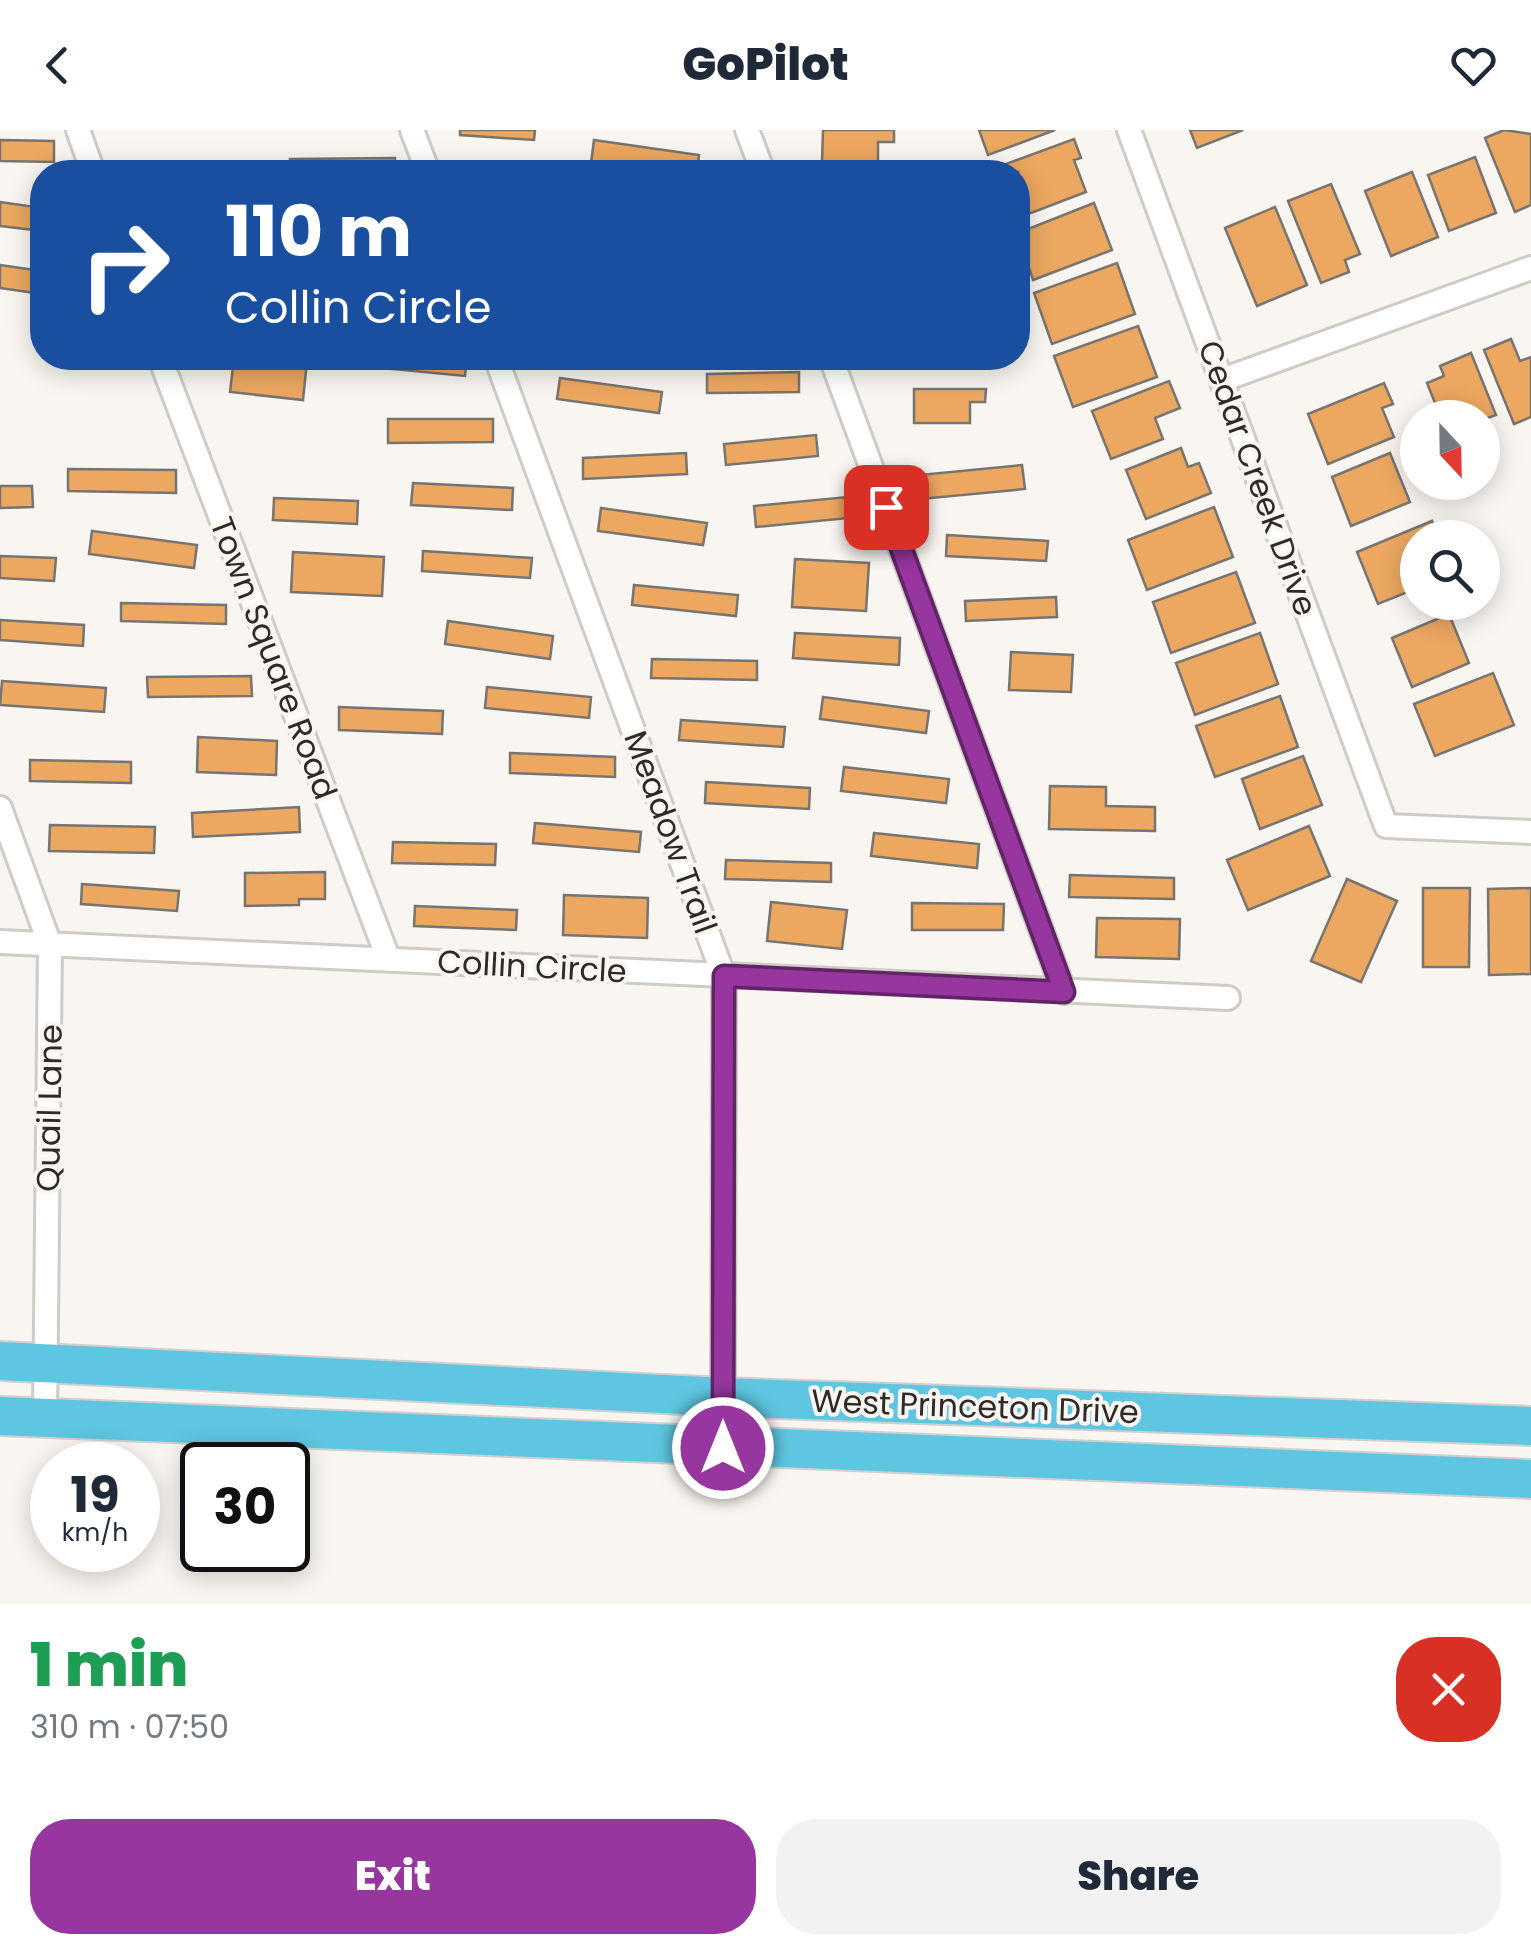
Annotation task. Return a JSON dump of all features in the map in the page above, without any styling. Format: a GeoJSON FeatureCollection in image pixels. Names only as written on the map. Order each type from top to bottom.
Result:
{"type":"FeatureCollection","features":[{"type":"Feature","properties":{"kind":"highway","name":"West Princeton Drive"},"geometry":{"type":"LineString","coordinates":[[0,1360],[723,1396],[1531,1426]]}},
{"type":"Feature","properties":{"kind":"highway","name":"West Princeton Drive"},"geometry":{"type":"LineString","coordinates":[[0,1416],[1531,1480]]}},
{"type":"Feature","properties":{"kind":"street"},"geometry":{"type":"LineString","coordinates":[[78,130],[89,160]]}},
{"type":"Feature","properties":{"kind":"street"},"geometry":{"type":"LineString","coordinates":[[412,130],[423,160]]}},
{"type":"Feature","properties":{"kind":"street"},"geometry":{"type":"LineString","coordinates":[[748,130],[759,160]]}},
{"type":"Feature","properties":{"kind":"street","name":"Cedar Creek Drive"},"geometry":{"type":"LineString","coordinates":[[1130,130],[1386,826],[1531,832]]}},
{"type":"Feature","properties":{"kind":"street"},"geometry":{"type":"LineString","coordinates":[[1222,380],[1531,268]]}},
{"type":"Feature","properties":{"kind":"street","name":"Town Square Road"},"geometry":{"type":"LineString","coordinates":[[165,370],[388,958]]}},
{"type":"Feature","properties":{"kind":"street","name":"Meadow Trail"},"geometry":{"type":"LineString","coordinates":[[500,370],[724,976],[723,1448]]}},
{"type":"Feature","properties":{"kind":"street"},"geometry":{"type":"LineString","coordinates":[[835,370],[1064,992]]}},
{"type":"Feature","properties":{"kind":"street","name":"Quail Lane"},"geometry":{"type":"LineString","coordinates":[[0,808],[50,944],[45,1417]]}},
{"type":"Feature","properties":{"kind":"street","name":"Collin Circle"},"geometry":{"type":"LineString","coordinates":[[0,942],[1228,998]]}},
{"type":"Feature","properties":{"kind":"building"},"geometry":{"type":"Polygon","coordinates":[[[460,130],[535,130],[534,140],[460,135],[460,130]]]}},
{"type":"Feature","properties":{"kind":"building"},"geometry":{"type":"Polygon","coordinates":[[[823,130],[894,130],[894,142],[878,142],[878,160],[822,160],[823,130]]]}},
{"type":"Feature","properties":{"kind":"building"},"geometry":{"type":"Polygon","coordinates":[[[979,130],[1055,130],[988,155],[979,130]]]}},
{"type":"Feature","properties":{"kind":"building"},"geometry":{"type":"Polygon","coordinates":[[[1190,130],[1243,130],[1197,148],[1190,130]]]}},
{"type":"Feature","properties":{"kind":"building"},"geometry":{"type":"Polygon","coordinates":[[[1504,130],[1531,134],[1531,205],[1515,212],[1485,138],[1504,130]]]}},
{"type":"Feature","properties":{"kind":"building"},"geometry":{"type":"Polygon","coordinates":[[[1074,139],[1081,158],[1074,160],[1086,192],[1030,213],[1030,160],[1017,160],[1074,139]]]}},
{"type":"Feature","properties":{"kind":"building"},"geometry":{"type":"Polygon","coordinates":[[[0,140],[54,141],[54,160],[0,161],[0,140]]]}},
{"type":"Feature","properties":{"kind":"building"},"geometry":{"type":"Polygon","coordinates":[[[594,140],[699,155],[698,160],[591,160],[594,140]]]}},
{"type":"Feature","properties":{"kind":"building"},"geometry":{"type":"Polygon","coordinates":[[[1475,157],[1496,213],[1449,231],[1428,175],[1475,157]]]}},
{"type":"Feature","properties":{"kind":"building"},"geometry":{"type":"Polygon","coordinates":[[[395,158],[395,160],[290,160],[395,158]]]}},
{"type":"Feature","properties":{"kind":"building"},"geometry":{"type":"Polygon","coordinates":[[[1412,172],[1438,237],[1391,256],[1365,191],[1412,172]]]}},
{"type":"Feature","properties":{"kind":"building"},"geometry":{"type":"Polygon","coordinates":[[[1331,184],[1360,254],[1345,260],[1349,272],[1321,283],[1288,201],[1331,184]]]}},
{"type":"Feature","properties":{"kind":"building"},"geometry":{"type":"Polygon","coordinates":[[[0,202],[30,206],[30,230],[0,226],[0,202]]]}},
{"type":"Feature","properties":{"kind":"building"},"geometry":{"type":"Polygon","coordinates":[[[1094,203],[1112,250],[1033,280],[1030,228],[1094,203]]]}},
{"type":"Feature","properties":{"kind":"building"},"geometry":{"type":"Polygon","coordinates":[[[1275,207],[1307,285],[1257,306],[1225,228],[1275,207]]]}},
{"type":"Feature","properties":{"kind":"building"},"geometry":{"type":"Polygon","coordinates":[[[1117,263],[1135,314],[1052,344],[1034,293],[1117,263]]]}},
{"type":"Feature","properties":{"kind":"building"},"geometry":{"type":"Polygon","coordinates":[[[0,265],[30,269],[30,292],[0,288],[0,265]]]}},
{"type":"Feature","properties":{"kind":"building"},"geometry":{"type":"Polygon","coordinates":[[[1138,326],[1157,377],[1073,407],[1054,356],[1138,326]]]}},
{"type":"Feature","properties":{"kind":"building"},"geometry":{"type":"Polygon","coordinates":[[[1511,339],[1520,361],[1531,357],[1531,417],[1514,424],[1484,350],[1511,339]]]}},
{"type":"Feature","properties":{"kind":"building"},"geometry":{"type":"Polygon","coordinates":[[[1471,353],[1490,400],[1434,400],[1427,383],[1444,376],[1440,366],[1471,353]]]}},
{"type":"Feature","properties":{"kind":"building"},"geometry":{"type":"Polygon","coordinates":[[[233,370],[306,370],[303,400],[230,392],[233,370]]]}},
{"type":"Feature","properties":{"kind":"building"},"geometry":{"type":"Polygon","coordinates":[[[402,370],[466,370],[465,376],[402,370]]]}},
{"type":"Feature","properties":{"kind":"building"},"geometry":{"type":"Polygon","coordinates":[[[799,372],[799,392],[707,393],[707,374],[799,372]]]}},
{"type":"Feature","properties":{"kind":"building"},"geometry":{"type":"Polygon","coordinates":[[[560,378],[662,392],[659,413],[557,399],[560,378]]]}},
{"type":"Feature","properties":{"kind":"building"},"geometry":{"type":"Polygon","coordinates":[[[1169,381],[1180,408],[1155,418],[1163,439],[1111,459],[1092,411],[1169,381]]]}},
{"type":"Feature","properties":{"kind":"building"},"geometry":{"type":"Polygon","coordinates":[[[1384,383],[1393,404],[1382,408],[1394,437],[1328,464],[1308,414],[1384,383]]]}},
{"type":"Feature","properties":{"kind":"building"},"geometry":{"type":"Polygon","coordinates":[[[914,389],[986,389],[985,402],[970,402],[970,423],[914,423],[914,389]]]}},
{"type":"Feature","properties":{"kind":"building"},"geometry":{"type":"Polygon","coordinates":[[[388,419],[493,419],[493,442],[388,443],[388,419]]]}},
{"type":"Feature","properties":{"kind":"building"},"geometry":{"type":"Polygon","coordinates":[[[816,435],[818,456],[726,465],[724,444],[816,435]]]}},
{"type":"Feature","properties":{"kind":"building"},"geometry":{"type":"Polygon","coordinates":[[[1181,448],[1188,467],[1199,463],[1211,493],[1146,519],[1126,470],[1181,448]]]}},
{"type":"Feature","properties":{"kind":"building"},"geometry":{"type":"Polygon","coordinates":[[[686,453],[687,474],[583,479],[583,458],[686,453]]]}},
{"type":"Feature","properties":{"kind":"building"},"geometry":{"type":"Polygon","coordinates":[[[1390,453],[1400,478],[1400,500],[1410,502],[1351,526],[1332,477],[1390,453]]]}},
{"type":"Feature","properties":{"kind":"building"},"geometry":{"type":"Polygon","coordinates":[[[1022,465],[1025,489],[921,499],[919,475],[1022,465]]]}},
{"type":"Feature","properties":{"kind":"building"},"geometry":{"type":"Polygon","coordinates":[[[68,469],[176,470],[176,493],[68,491],[68,469]]]}},
{"type":"Feature","properties":{"kind":"building"},"geometry":{"type":"Polygon","coordinates":[[[413,483],[513,488],[512,510],[411,505],[413,483]]]}},
{"type":"Feature","properties":{"kind":"building"},"geometry":{"type":"Polygon","coordinates":[[[0,486],[32,486],[33,507],[0,508],[0,486]]]}},
{"type":"Feature","properties":{"kind":"building"},"geometry":{"type":"Polygon","coordinates":[[[847,497],[849,518],[756,527],[754,506],[847,497]]]}},
{"type":"Feature","properties":{"kind":"building"},"geometry":{"type":"Polygon","coordinates":[[[274,498],[358,501],[357,524],[273,520],[274,498]]]}},
{"type":"Feature","properties":{"kind":"building"},"geometry":{"type":"Polygon","coordinates":[[[1214,507],[1233,557],[1147,590],[1128,540],[1214,507]]]}},
{"type":"Feature","properties":{"kind":"building"},"geometry":{"type":"Polygon","coordinates":[[[601,508],[707,523],[703,545],[598,531],[601,508]]]}},
{"type":"Feature","properties":{"kind":"building"},"geometry":{"type":"Polygon","coordinates":[[[92,531],[197,545],[194,568],[89,554],[92,531]]]}},
{"type":"Feature","properties":{"kind":"building"},"geometry":{"type":"Polygon","coordinates":[[[1400,534],[1400,595],[1378,604],[1357,552],[1400,534]]]}},
{"type":"Feature","properties":{"kind":"building"},"geometry":{"type":"Polygon","coordinates":[[[947,535],[1048,541],[1046,561],[946,556],[947,535]]]}},
{"type":"Feature","properties":{"kind":"building"},"geometry":{"type":"Polygon","coordinates":[[[423,551],[532,558],[530,578],[422,571],[423,551]]]}},
{"type":"Feature","properties":{"kind":"building"},"geometry":{"type":"Polygon","coordinates":[[[293,552],[384,557],[382,596],[291,592],[293,552]]]}},
{"type":"Feature","properties":{"kind":"building"},"geometry":{"type":"Polygon","coordinates":[[[0,556],[56,558],[54,581],[0,578],[0,556]]]}},
{"type":"Feature","properties":{"kind":"building"},"geometry":{"type":"Polygon","coordinates":[[[795,559],[869,563],[866,611],[792,607],[795,559]]]}},
{"type":"Feature","properties":{"kind":"building"},"geometry":{"type":"Polygon","coordinates":[[[1236,572],[1255,623],[1171,653],[1153,602],[1236,572]]]}},
{"type":"Feature","properties":{"kind":"building"},"geometry":{"type":"Polygon","coordinates":[[[634,585],[738,595],[736,616],[632,605],[634,585]]]}},
{"type":"Feature","properties":{"kind":"building"},"geometry":{"type":"Polygon","coordinates":[[[1056,597],[1057,617],[966,621],[965,601],[1056,597]]]}},
{"type":"Feature","properties":{"kind":"building"},"geometry":{"type":"Polygon","coordinates":[[[121,603],[226,605],[226,624],[121,621],[121,603]]]}},
{"type":"Feature","properties":{"kind":"building"},"geometry":{"type":"Polygon","coordinates":[[[0,620],[84,625],[83,646],[0,640],[0,620]]]}},
{"type":"Feature","properties":{"kind":"building"},"geometry":{"type":"Polygon","coordinates":[[[1435,620],[1451,620],[1469,663],[1412,687],[1392,638],[1435,620]]]}},
{"type":"Feature","properties":{"kind":"building"},"geometry":{"type":"Polygon","coordinates":[[[448,621],[553,636],[550,659],[445,644],[448,621]]]}},
{"type":"Feature","properties":{"kind":"building"},"geometry":{"type":"Polygon","coordinates":[[[795,633],[900,638],[899,665],[793,658],[795,633]]]}},
{"type":"Feature","properties":{"kind":"building"},"geometry":{"type":"Polygon","coordinates":[[[1260,633],[1278,684],[1195,715],[1176,663],[1260,633]]]}},
{"type":"Feature","properties":{"kind":"building"},"geometry":{"type":"Polygon","coordinates":[[[1011,652],[1073,655],[1071,692],[1009,690],[1011,652]]]}},
{"type":"Feature","properties":{"kind":"building"},"geometry":{"type":"Polygon","coordinates":[[[652,659],[757,661],[757,680],[651,678],[652,659]]]}},
{"type":"Feature","properties":{"kind":"building"},"geometry":{"type":"Polygon","coordinates":[[[1493,673],[1514,725],[1435,756],[1414,704],[1493,673]]]}},
{"type":"Feature","properties":{"kind":"building"},"geometry":{"type":"Polygon","coordinates":[[[251,676],[252,696],[148,697],[147,677],[251,676]]]}},
{"type":"Feature","properties":{"kind":"building"},"geometry":{"type":"Polygon","coordinates":[[[2,681],[106,688],[104,712],[0,705],[2,681]]]}},
{"type":"Feature","properties":{"kind":"building"},"geometry":{"type":"Polygon","coordinates":[[[487,687],[591,697],[589,718],[485,708],[487,687]]]}},
{"type":"Feature","properties":{"kind":"building"},"geometry":{"type":"Polygon","coordinates":[[[1280,696],[1298,747],[1215,777],[1196,726],[1280,696]]]}},
{"type":"Feature","properties":{"kind":"building"},"geometry":{"type":"Polygon","coordinates":[[[823,697],[929,711],[926,733],[820,719],[823,697]]]}},
{"type":"Feature","properties":{"kind":"building"},"geometry":{"type":"Polygon","coordinates":[[[339,707],[443,711],[442,734],[339,730],[339,707]]]}},
{"type":"Feature","properties":{"kind":"building"},"geometry":{"type":"Polygon","coordinates":[[[681,720],[785,727],[783,747],[679,740],[681,720]]]}},
{"type":"Feature","properties":{"kind":"building"},"geometry":{"type":"Polygon","coordinates":[[[198,737],[277,741],[276,775],[197,772],[198,737]]]}},
{"type":"Feature","properties":{"kind":"building"},"geometry":{"type":"Polygon","coordinates":[[[510,753],[615,757],[615,777],[510,773],[510,753]]]}},
{"type":"Feature","properties":{"kind":"building"},"geometry":{"type":"Polygon","coordinates":[[[1303,756],[1322,805],[1260,829],[1242,779],[1303,756]]]}},
{"type":"Feature","properties":{"kind":"building"},"geometry":{"type":"Polygon","coordinates":[[[30,760],[131,762],[131,783],[30,781],[30,760]]]}},
{"type":"Feature","properties":{"kind":"building"},"geometry":{"type":"Polygon","coordinates":[[[844,767],[949,779],[946,803],[841,791],[844,767]]]}},
{"type":"Feature","properties":{"kind":"building"},"geometry":{"type":"Polygon","coordinates":[[[706,782],[810,788],[809,809],[705,803],[706,782]]]}},
{"type":"Feature","properties":{"kind":"building"},"geometry":{"type":"Polygon","coordinates":[[[1050,786],[1106,787],[1106,806],[1155,807],[1155,831],[1049,829],[1050,786]]]}},
{"type":"Feature","properties":{"kind":"building"},"geometry":{"type":"Polygon","coordinates":[[[299,807],[300,832],[193,837],[192,813],[299,807]]]}},
{"type":"Feature","properties":{"kind":"building"},"geometry":{"type":"Polygon","coordinates":[[[535,823],[641,832],[639,852],[533,843],[535,823]]]}},
{"type":"Feature","properties":{"kind":"building"},"geometry":{"type":"Polygon","coordinates":[[[50,825],[155,827],[154,853],[49,851],[50,825]]]}},
{"type":"Feature","properties":{"kind":"building"},"geometry":{"type":"Polygon","coordinates":[[[1309,826],[1330,876],[1248,910],[1227,860],[1309,826]]]}},
{"type":"Feature","properties":{"kind":"building"},"geometry":{"type":"Polygon","coordinates":[[[874,833],[979,844],[977,868],[871,856],[874,833]]]}},
{"type":"Feature","properties":{"kind":"building"},"geometry":{"type":"Polygon","coordinates":[[[393,842],[496,844],[495,865],[392,863],[393,842]]]}},
{"type":"Feature","properties":{"kind":"building"},"geometry":{"type":"Polygon","coordinates":[[[726,860],[831,863],[831,882],[725,879],[726,860]]]}},
{"type":"Feature","properties":{"kind":"building"},"geometry":{"type":"Polygon","coordinates":[[[325,872],[325,899],[299,899],[299,905],[245,906],[245,873],[325,872]]]}},
{"type":"Feature","properties":{"kind":"building"},"geometry":{"type":"Polygon","coordinates":[[[1070,875],[1174,878],[1174,899],[1069,897],[1070,875]]]}},
{"type":"Feature","properties":{"kind":"building"},"geometry":{"type":"Polygon","coordinates":[[[1347,879],[1397,901],[1361,982],[1311,961],[1347,879]]]}},
{"type":"Feature","properties":{"kind":"building"},"geometry":{"type":"Polygon","coordinates":[[[82,884],[179,891],[177,911],[81,904],[82,884]]]}},
{"type":"Feature","properties":{"kind":"building"},"geometry":{"type":"Polygon","coordinates":[[[1423,888],[1470,888],[1469,967],[1423,967],[1423,888]]]}},
{"type":"Feature","properties":{"kind":"building"},"geometry":{"type":"Polygon","coordinates":[[[1531,888],[1531,974],[1489,975],[1488,889],[1531,888]]]}},
{"type":"Feature","properties":{"kind":"building"},"geometry":{"type":"Polygon","coordinates":[[[564,895],[648,898],[647,938],[563,935],[564,895]]]}},
{"type":"Feature","properties":{"kind":"building"},"geometry":{"type":"Polygon","coordinates":[[[771,902],[847,910],[842,949],[767,941],[771,902]]]}},
{"type":"Feature","properties":{"kind":"building"},"geometry":{"type":"Polygon","coordinates":[[[912,903],[1004,904],[1003,930],[912,930],[912,903]]]}},
{"type":"Feature","properties":{"kind":"building"},"geometry":{"type":"Polygon","coordinates":[[[415,906],[517,910],[516,930],[414,926],[415,906]]]}},
{"type":"Feature","properties":{"kind":"building"},"geometry":{"type":"Polygon","coordinates":[[[1097,918],[1180,919],[1179,959],[1096,957],[1097,918]]]}},
{"type":"Feature","properties":{"kind":"route"},"geometry":{"type":"LineString","coordinates":[[723,1448],[724,976],[1064,992],[886,507]]}}]}
